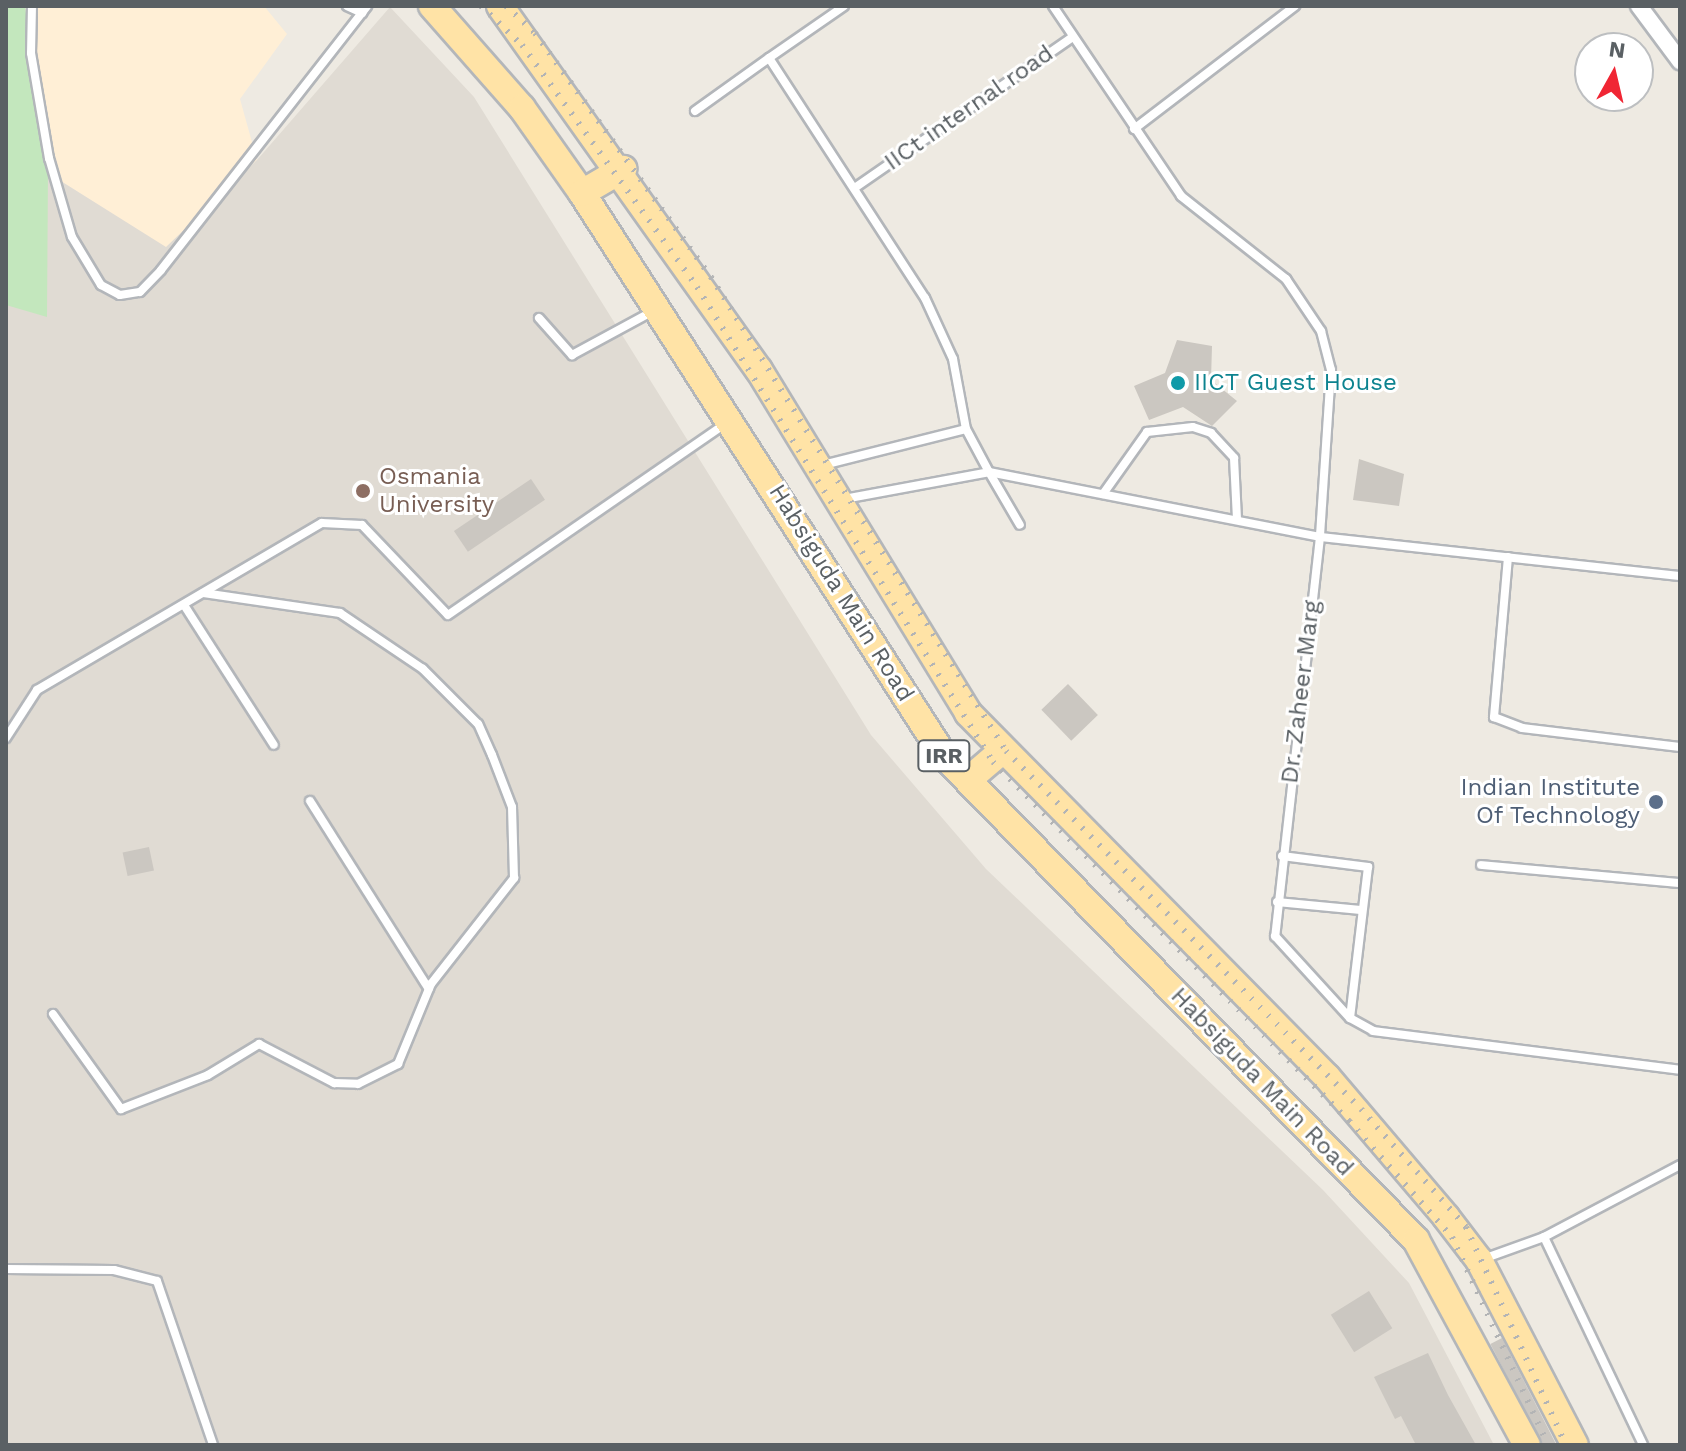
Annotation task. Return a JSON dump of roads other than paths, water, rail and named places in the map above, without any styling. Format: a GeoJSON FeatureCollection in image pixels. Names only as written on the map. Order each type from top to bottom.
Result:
{"type":"FeatureCollection","features":[{"type":"Feature","properties":{"kind":"main road","name":"Habsiguda Main Road"},"geometry":{"type":"LineString","coordinates":[[432,6],[522,108],[582,193],[732,419],[944,756],[1416,1240],[1527,1445]]}},
{"type":"Feature","properties":{"kind":"main road","name":"Habsiguda Main Road"},"geometry":{"type":"LineString","coordinates":[[500,6],[623,169],[820,466],[968,713],[1327,1077],[1479,1260],[1575,1445]]}},
{"type":"Feature","properties":{"kind":"main road"},"geometry":{"type":"LineString","coordinates":[[582,193],[623,169]]}},
{"type":"Feature","properties":{"kind":"main road"},"geometry":{"type":"LineString","coordinates":[[968,780],[1003,750]]}},
{"type":"Feature","properties":{"kind":"street"},"geometry":{"type":"LineString","coordinates":[[1639,6],[1680,61]]}},
{"type":"Feature","properties":{"kind":"lane"},"geometry":{"type":"LineString","coordinates":[[32,6],[31,53],[49,158],[72,237],[101,285],[120,295],[140,292],[161,270],[365,10],[347,6]]}},
{"type":"Feature","properties":{"kind":"lane"},"geometry":{"type":"LineString","coordinates":[[695,111],[844,6]]}},
{"type":"Feature","properties":{"kind":"lane"},"geometry":{"type":"LineString","coordinates":[[1053,6],[1071,38]]}},
{"type":"Feature","properties":{"kind":"lane"},"geometry":{"type":"LineString","coordinates":[[1134,129],[1295,6]]}},
{"type":"Feature","properties":{"kind":"lane","name":"IICt internal road"},"geometry":{"type":"LineString","coordinates":[[856,187],[1071,38],[1181,196],[1286,279],[1321,331],[1331,370],[1320,537]]}},
{"type":"Feature","properties":{"kind":"lane"},"geometry":{"type":"LineString","coordinates":[[769,58],[856,187],[953,359],[966,429],[1020,525]]}},
{"type":"Feature","properties":{"kind":"lane"},"geometry":{"type":"LineString","coordinates":[[539,318],[572,355],[659,308]]}},
{"type":"Feature","properties":{"kind":"lane"},"geometry":{"type":"LineString","coordinates":[[6,738],[37,690],[322,523],[343,519],[362,525],[448,615],[732,419]]}},
{"type":"Feature","properties":{"kind":"lane"},"geometry":{"type":"LineString","coordinates":[[1103,494],[1147,432],[1193,427],[1211,433],[1234,458],[1237,520]]}},
{"type":"Feature","properties":{"kind":"lane"},"geometry":{"type":"LineString","coordinates":[[820,466],[966,429]]}},
{"type":"Feature","properties":{"kind":"lane"},"geometry":{"type":"LineString","coordinates":[[839,500],[989,472],[1320,537],[1680,576]]}},
{"type":"Feature","properties":{"kind":"lane","name":"Dr. Zaheer Marg"},"geometry":{"type":"LineString","coordinates":[[1320,537],[1275,936],[1350,1018],[1373,1031],[1680,1070]]}},
{"type":"Feature","properties":{"kind":"lane"},"geometry":{"type":"LineString","coordinates":[[1508,557],[1494,717],[1522,728],[1680,747]]}},
{"type":"Feature","properties":{"kind":"lane"},"geometry":{"type":"LineString","coordinates":[[53,1014],[121,1109],[208,1075],[259,1044],[334,1083],[372,1080],[398,1064],[429,989],[514,878],[512,807],[478,724],[423,669],[340,613],[203,593]]}},
{"type":"Feature","properties":{"kind":"lane"},"geometry":{"type":"LineString","coordinates":[[184,605],[274,745]]}},
{"type":"Feature","properties":{"kind":"lane"},"geometry":{"type":"LineString","coordinates":[[310,801],[429,989]]}},
{"type":"Feature","properties":{"kind":"lane"},"geometry":{"type":"LineString","coordinates":[[1282,856],[1368,867],[1350,1018]]}},
{"type":"Feature","properties":{"kind":"lane"},"geometry":{"type":"LineString","coordinates":[[1481,865],[1680,883]]}},
{"type":"Feature","properties":{"kind":"lane"},"geometry":{"type":"LineString","coordinates":[[1277,902],[1361,910]]}},
{"type":"Feature","properties":{"kind":"lane"},"geometry":{"type":"LineString","coordinates":[[1479,1260],[1544,1237],[1680,1165]]}},
{"type":"Feature","properties":{"kind":"lane"},"geometry":{"type":"LineString","coordinates":[[1544,1237],[1643,1445]]}},
{"type":"Feature","properties":{"kind":"lane"},"geometry":{"type":"LineString","coordinates":[[7,1270],[114,1270],[157,1281],[213,1445]]}},
{"type":"Feature","properties":{"kind":"railway"},"geometry":{"type":"LineString","coordinates":[[481,6],[522,45],[697,287],[993,762],[1349,1121],[1452,1237],[1548,1445]]}},
{"type":"Feature","properties":{"kind":"railway"},"geometry":{"type":"LineString","coordinates":[[506,6],[535,33],[711,277],[1006,751],[1361,1109],[1466,1227],[1566,1445]]}},
{"type":"Feature","properties":{"kind":"place","name":"IICT Guest House"},"geometry":{"type":"Point","coordinates":[1178,383]}},
{"type":"Feature","properties":{"kind":"place","name":"Osmania University"},"geometry":{"type":"Point","coordinates":[363,491]}},
{"type":"Feature","properties":{"kind":"place","name":"Indian Institute Of Technology"},"geometry":{"type":"Point","coordinates":[1656,802]}}]}
